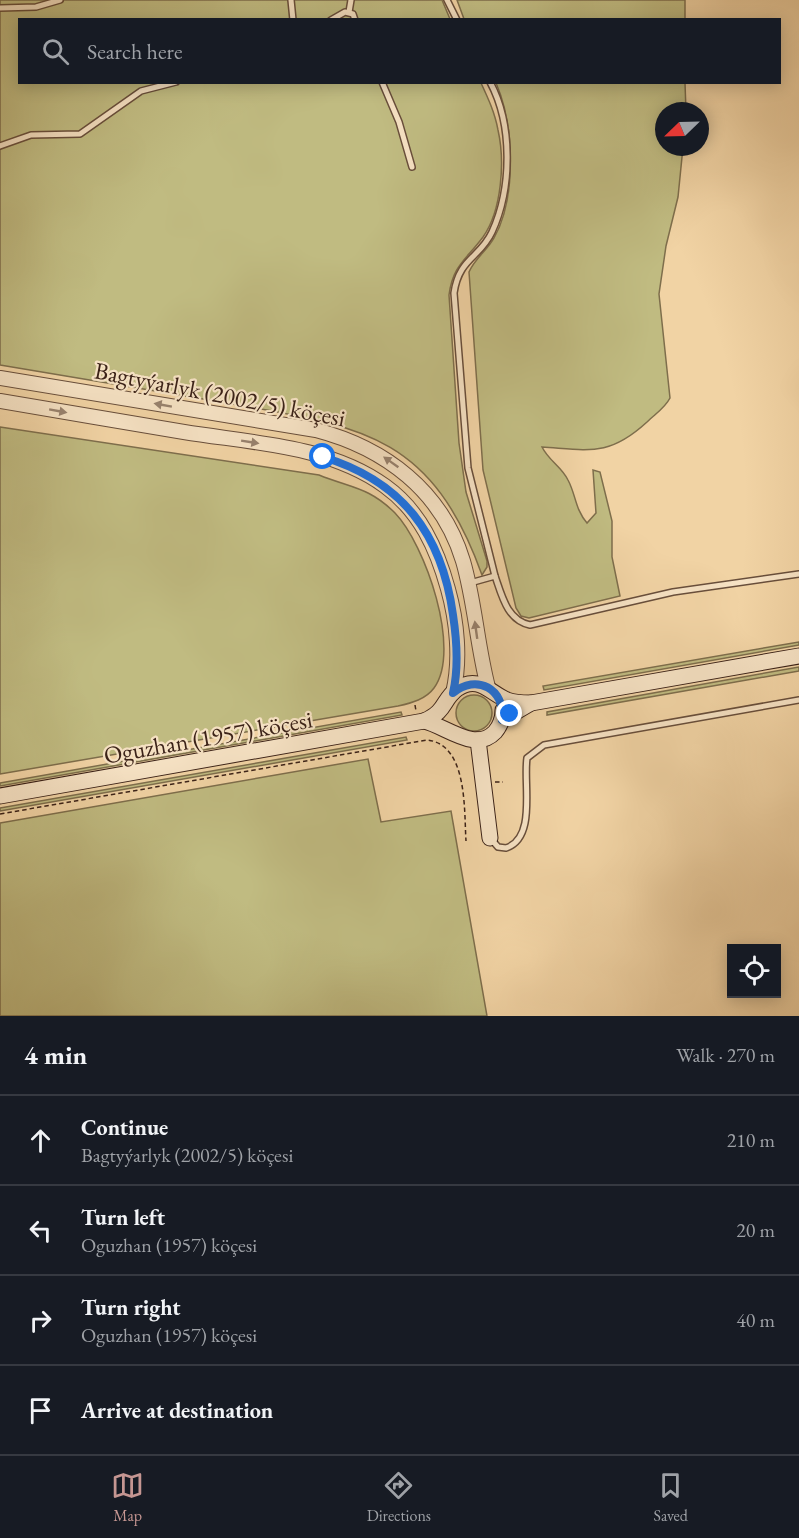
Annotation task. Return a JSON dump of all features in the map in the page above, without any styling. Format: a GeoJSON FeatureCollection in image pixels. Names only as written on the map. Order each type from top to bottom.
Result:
{"type":"FeatureCollection","features":[{"type":"Feature","properties":{"kind":"main road","name":"Oguzhan (1957) köçesi"},"geometry":{"type":"LineString","coordinates":[[0,796],[424,722],[439,713],[450,698],[469,684],[493,691],[510,701],[531,703],[799,656]]}},
{"type":"Feature","properties":{"kind":"main road"},"geometry":{"type":"LineString","coordinates":[[493,691],[503,707],[502,720]]}},
{"type":"Feature","properties":{"kind":"main road"},"geometry":{"type":"LineString","coordinates":[[450,698],[448,723],[456,734]]}},
{"type":"Feature","properties":{"kind":"main road","name":"Oguzhan (1957) köçesi"},"geometry":{"type":"LineString","coordinates":[[424,722],[439,725],[456,734],[478,740],[491,735],[502,720],[531,703]]}},
{"type":"Feature","properties":{"kind":"main road"},"geometry":{"type":"LineString","coordinates":[[478,740],[490,838]]}},
{"type":"Feature","properties":{"kind":"street","name":"Bagtyýarlyk (2002/5) köçesi"},"geometry":{"type":"LineString","coordinates":[[0,378],[306,428],[369,449],[399,468],[433,501],[455,540],[468,583],[479,655],[493,691]]}},
{"type":"Feature","properties":{"kind":"street","name":"Bagtyýarlyk (2002/5) köçesi"},"geometry":{"type":"LineString","coordinates":[[0,401],[274,446],[337,462],[378,481],[394,494],[420,522],[442,568],[451,601],[456,636],[457,667],[450,698]]}},
{"type":"Feature","properties":{"kind":"lane"},"geometry":{"type":"LineString","coordinates":[[0,8],[36,7],[60,0]]}},
{"type":"Feature","properties":{"kind":"lane"},"geometry":{"type":"LineString","coordinates":[[291,0],[293,18]]}},
{"type":"Feature","properties":{"kind":"lane"},"geometry":{"type":"LineString","coordinates":[[351,0],[349,12],[354,18]]}},
{"type":"Feature","properties":{"kind":"lane"},"geometry":{"type":"LineString","coordinates":[[447,0],[456,18]]}},
{"type":"Feature","properties":{"kind":"lane"},"geometry":{"type":"LineString","coordinates":[[334,18],[340,13],[349,12]]}},
{"type":"Feature","properties":{"kind":"lane"},"geometry":{"type":"LineString","coordinates":[[0,146],[31,135],[80,134],[141,92],[169,84]]}},
{"type":"Feature","properties":{"kind":"lane"},"geometry":{"type":"LineString","coordinates":[[383,84],[399,122],[412,167]]}},
{"type":"Feature","properties":{"kind":"lane"},"geometry":{"type":"LineString","coordinates":[[491,84],[501,117],[507,158],[505,183],[492,233],[461,267],[454,293],[468,468],[495,576],[513,617],[521,624],[530,626],[673,592],[799,574]]}},
{"type":"Feature","properties":{"kind":"lane"},"geometry":{"type":"LineString","coordinates":[[468,583],[495,576]]}},
{"type":"Feature","properties":{"kind":"lane"},"geometry":{"type":"LineString","coordinates":[[490,838],[498,847],[506,848],[518,842],[525,830],[527,758],[544,745],[799,700]]}},
{"type":"Feature","properties":{"kind":"path"},"geometry":{"type":"LineString","coordinates":[[0,814],[427,740],[446,749],[457,763],[466,841]]}},
{"type":"Feature","properties":{"kind":"shaded area"},"geometry":{"type":"Polygon","coordinates":[[[0,0],[442,0],[450,18],[18,18],[18,84],[481,84],[493,112],[500,142],[501,170],[498,199],[489,226],[483,237],[461,263],[449,295],[459,443],[466,492],[487,561],[487,567],[482,575],[461,527],[438,490],[412,463],[383,443],[349,429],[269,410],[0,365],[0,0]]]}},
{"type":"Feature","properties":{"kind":"shaded area"},"geometry":{"type":"Polygon","coordinates":[[[457,0],[685,0],[685,18],[464,18],[457,0]]]}},
{"type":"Feature","properties":{"kind":"shaded area"},"geometry":{"type":"Polygon","coordinates":[[[496,84],[685,84],[686,102],[655,102],[655,156],[682,156],[678,197],[666,246],[659,294],[670,398],[663,408],[634,433],[609,446],[586,450],[542,447],[565,475],[587,523],[596,513],[593,470],[600,472],[612,521],[612,557],[620,596],[529,618],[521,616],[516,608],[483,470],[469,272],[494,238],[507,202],[510,160],[507,119],[496,84]]]}},
{"type":"Feature","properties":{"kind":"shaded area"},"geometry":{"type":"Polygon","coordinates":[[[0,427],[319,475],[377,498],[395,513],[418,548],[436,598],[442,624],[444,649],[442,671],[434,688],[423,698],[398,706],[0,774],[0,427]]]}},
{"type":"Feature","properties":{"kind":"shaded area"},"geometry":{"type":"Polygon","coordinates":[[[799,642],[799,645],[544,690],[543,686],[799,642]]]}},
{"type":"Feature","properties":{"kind":"shaded area"},"geometry":{"type":"Polygon","coordinates":[[[799,667],[799,671],[547,715],[547,712],[799,667]]]}},
{"type":"Feature","properties":{"kind":"shaded area"},"geometry":{"type":"Polygon","coordinates":[[[474,695],[487,700],[492,713],[487,726],[474,731],[461,726],[456,713],[461,700],[474,695]]]}},
{"type":"Feature","properties":{"kind":"shaded area"},"geometry":{"type":"Polygon","coordinates":[[[401,712],[402,715],[0,786],[0,783],[401,712]]]}},
{"type":"Feature","properties":{"kind":"shaded area"},"geometry":{"type":"Polygon","coordinates":[[[406,737],[407,740],[0,811],[0,808],[406,737]]]}},
{"type":"Feature","properties":{"kind":"shaded area"},"geometry":{"type":"Polygon","coordinates":[[[368,759],[381,822],[451,811],[487,1016],[0,1016],[0,823],[368,759]]]}},
{"type":"Feature","properties":{"kind":"route"},"geometry":{"type":"LineString","coordinates":[[323,457],[350,466],[387,487],[420,522],[442,568],[451,601],[457,657],[453,693],[469,684],[482,684],[498,695],[503,707],[502,720],[510,714]]}}]}
